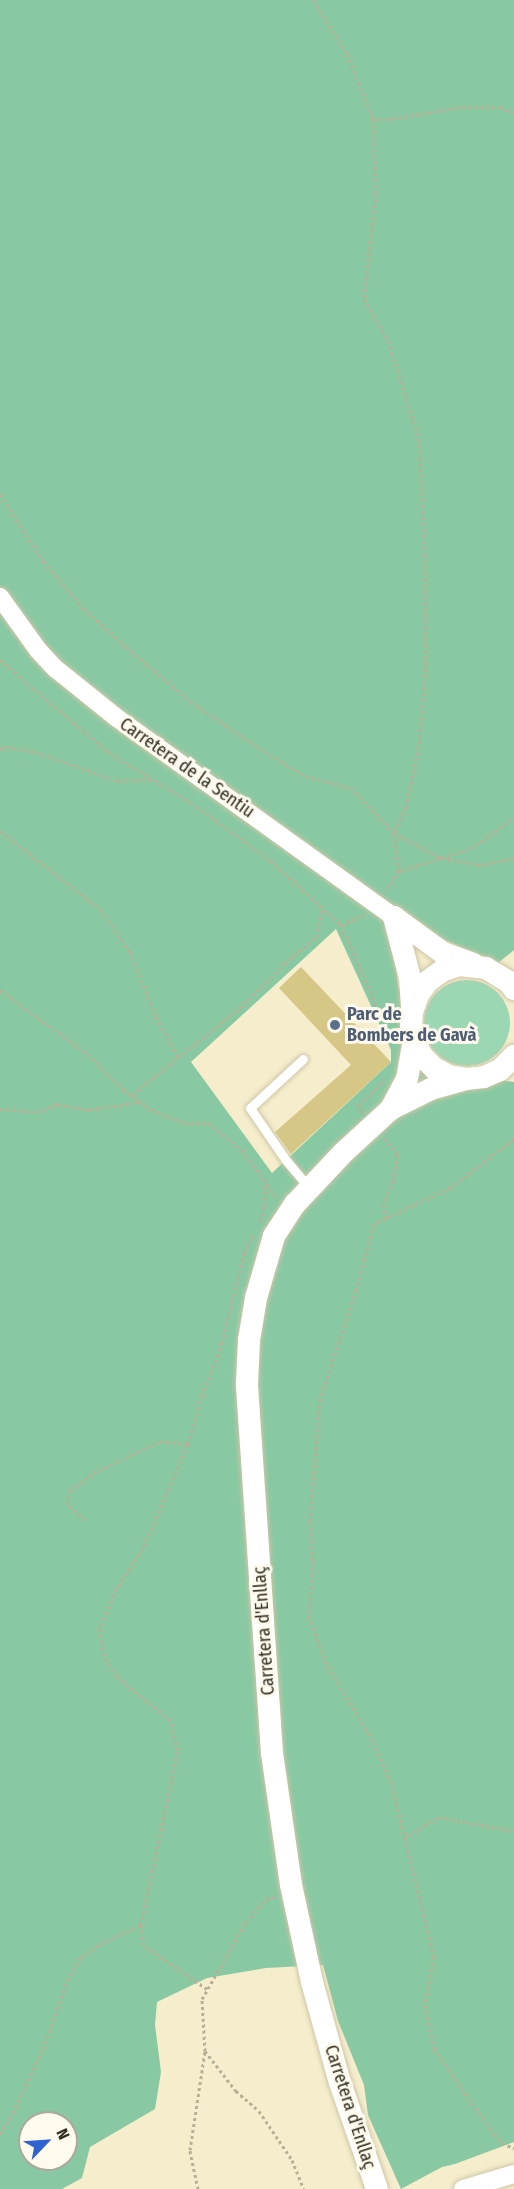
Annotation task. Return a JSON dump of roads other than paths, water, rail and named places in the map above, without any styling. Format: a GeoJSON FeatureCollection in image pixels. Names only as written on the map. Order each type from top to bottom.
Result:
{"type":"FeatureCollection","features":[{"type":"Feature","properties":{"kind":"street","name":"Carretera de la Sentiu"},"geometry":{"type":"LineString","coordinates":[[0,597],[38,650],[56,669],[117,718],[443,953],[495,967]]}},
{"type":"Feature","properties":{"kind":"street"},"geometry":{"type":"LineString","coordinates":[[385,911],[410,978],[412,1012]]}},
{"type":"Feature","properties":{"kind":"street"},"geometry":{"type":"LineString","coordinates":[[412,1012],[418,995],[428,981],[442,971],[459,965],[495,967],[514,989]]}},
{"type":"Feature","properties":{"kind":"street","name":"Carretera d'Enllaç"},"geometry":{"type":"LineString","coordinates":[[391,1109],[407,1079],[406,1047],[412,1012]]}},
{"type":"Feature","properties":{"kind":"street"},"geometry":{"type":"LineString","coordinates":[[406,1047],[422,1056],[434,1068],[449,1076],[466,1080]]}},
{"type":"Feature","properties":{"kind":"street","name":"Carretera d'Enllaç"},"geometry":{"type":"LineString","coordinates":[[377,2189],[337,2072],[312,1982],[293,1893],[272,1752],[247,1383],[249,1340],[259,1288],[274,1236],[304,1195],[344,1152],[391,1109],[431,1089],[484,1077],[510,1066]]}},
{"type":"Feature","properties":{"kind":"street"},"geometry":{"type":"LineString","coordinates":[[463,2189],[514,2174]]}},
{"type":"Feature","properties":{"kind":"lane"},"geometry":{"type":"LineString","coordinates":[[303,1059],[250,1108],[285,1159],[304,1195]]}},
{"type":"Feature","properties":{"kind":"place","name":"Parc de Bombers de Gavà"},"geometry":{"type":"Point","coordinates":[335,1025]}}]}
